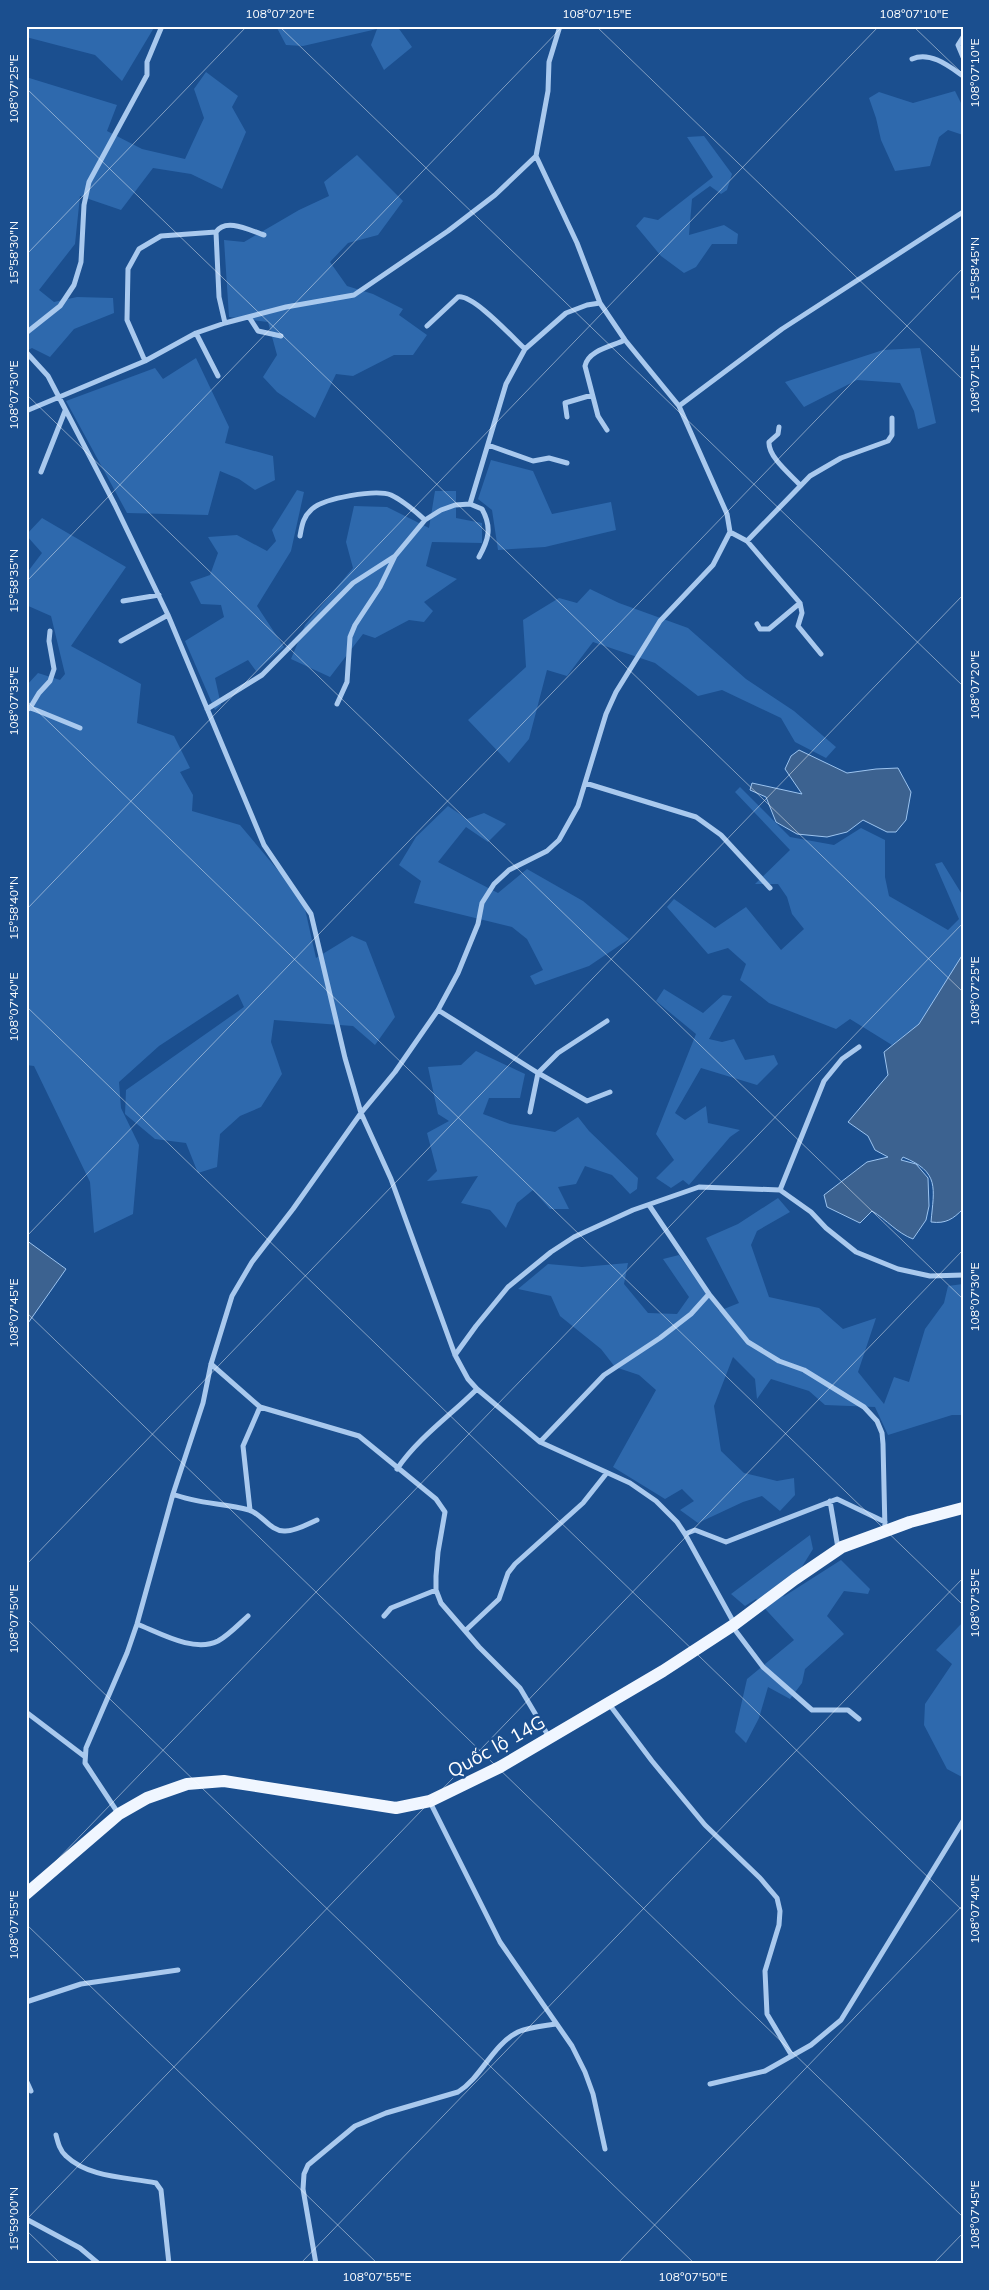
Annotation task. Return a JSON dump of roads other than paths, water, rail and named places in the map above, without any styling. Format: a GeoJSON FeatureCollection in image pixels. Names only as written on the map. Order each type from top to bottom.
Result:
{"type":"FeatureCollection","features":[{"type":"Feature","properties":{"kind":"main road","name":"Quốc lộ 14G"},"geometry":{"type":"LineString","coordinates":[[26,1894],[118,1814],[147,1798],[187,1784],[224,1781],[396,1808],[430,1801],[464,1786],[663,1671],[734,1625],[839,1549],[885,1526],[963,1508]]}},
{"type":"Feature","properties":{"kind":"street"},"geometry":{"type":"LineString","coordinates":[[26,333],[60,306],[74,285],[81,262],[84,205],[89,182],[147,75],[147,62],[162,26]]}},
{"type":"Feature","properties":{"kind":"street"},"geometry":{"type":"LineString","coordinates":[[84,1756],[137,1624],[173,1494],[204,1403],[211,1364],[232,1296],[252,1262],[293,1209],[361,1113],[395,1072],[438,1010],[458,973],[478,924],[482,904],[494,884],[509,870],[547,851],[559,840],[578,806],[606,714],[627,672],[660,620],[713,565],[730,532],[727,514],[679,406],[625,340],[600,303],[576,243],[536,156],[548,91],[549,62],[560,26]]}},
{"type":"Feature","properties":{"kind":"street"},"geometry":{"type":"LineString","coordinates":[[963,37],[958,45],[963,57]]}},
{"type":"Feature","properties":{"kind":"street"},"geometry":{"type":"LineString","coordinates":[[912,59],[918,56],[944,62],[963,76]]}},
{"type":"Feature","properties":{"kind":"street"},"geometry":{"type":"LineString","coordinates":[[26,411],[145,361],[196,333],[225,323],[286,307],[354,295],[448,231],[495,195],[536,156]]}},
{"type":"Feature","properties":{"kind":"street"},"geometry":{"type":"LineString","coordinates":[[679,406],[782,329],[963,212]]}},
{"type":"Feature","properties":{"kind":"street"},"geometry":{"type":"LineString","coordinates":[[145,361],[127,320],[128,269],[139,249],[161,236],[216,232],[219,228],[227,225],[264,235]]}},
{"type":"Feature","properties":{"kind":"street"},"geometry":{"type":"LineString","coordinates":[[216,232],[219,297],[225,323]]}},
{"type":"Feature","properties":{"kind":"street"},"geometry":{"type":"LineString","coordinates":[[427,326],[458,297],[462,296],[477,304],[524,348]]}},
{"type":"Feature","properties":{"kind":"street"},"geometry":{"type":"LineString","coordinates":[[470,504],[506,384],[524,348],[566,313],[587,304],[600,303]]}},
{"type":"Feature","properties":{"kind":"street"},"geometry":{"type":"LineString","coordinates":[[250,317],[258,331],[280,336]]}},
{"type":"Feature","properties":{"kind":"street"},"geometry":{"type":"LineString","coordinates":[[196,333],[218,376]]}},
{"type":"Feature","properties":{"kind":"street"},"geometry":{"type":"LineString","coordinates":[[607,430],[598,416],[585,366],[586,362],[595,352],[625,340]]}},
{"type":"Feature","properties":{"kind":"street"},"geometry":{"type":"LineString","coordinates":[[26,352],[48,376],[115,505],[168,615],[264,845],[311,914],[345,1058],[361,1113],[391,1179],[455,1355],[468,1379],[477,1389],[540,1442],[606,1474],[630,1483],[656,1501],[677,1522],[685,1534],[734,1625],[763,1666],[812,1710],[848,1710],[858,1718]]}},
{"type":"Feature","properties":{"kind":"street"},"geometry":{"type":"LineString","coordinates":[[567,417],[565,403],[592,395]]}},
{"type":"Feature","properties":{"kind":"street"},"geometry":{"type":"LineString","coordinates":[[41,472],[65,411]]}},
{"type":"Feature","properties":{"kind":"street"},"geometry":{"type":"LineString","coordinates":[[747,541],[810,476],[841,458],[888,441],[892,434],[892,418]]}},
{"type":"Feature","properties":{"kind":"street"},"geometry":{"type":"LineString","coordinates":[[779,427],[778,434],[768,442],[768,446],[774,456],[800,486]]}},
{"type":"Feature","properties":{"kind":"street"},"geometry":{"type":"LineString","coordinates":[[488,445],[533,461],[550,458],[567,463]]}},
{"type":"Feature","properties":{"kind":"street"},"geometry":{"type":"LineString","coordinates":[[300,536],[302,522],[310,510],[319,503],[372,493],[389,494],[425,520]]}},
{"type":"Feature","properties":{"kind":"street"},"geometry":{"type":"LineString","coordinates":[[337,704],[347,682],[350,637],[355,625],[384,581],[395,556],[425,520],[448,508],[470,504],[482,509],[488,520],[490,530],[480,558]]}},
{"type":"Feature","properties":{"kind":"street"},"geometry":{"type":"LineString","coordinates":[[730,532],[747,541],[800,603],[802,613],[798,626],[821,654]]}},
{"type":"Feature","properties":{"kind":"street"},"geometry":{"type":"LineString","coordinates":[[207,709],[262,675],[354,583],[395,556]]}},
{"type":"Feature","properties":{"kind":"street"},"geometry":{"type":"LineString","coordinates":[[123,600],[158,595]]}},
{"type":"Feature","properties":{"kind":"street"},"geometry":{"type":"LineString","coordinates":[[757,624],[760,629],[769,629],[800,603]]}},
{"type":"Feature","properties":{"kind":"street"},"geometry":{"type":"LineString","coordinates":[[121,641],[168,615]]}},
{"type":"Feature","properties":{"kind":"street"},"geometry":{"type":"LineString","coordinates":[[50,631],[50,650],[54,669],[50,681],[28,709],[80,728]]}},
{"type":"Feature","properties":{"kind":"street"},"geometry":{"type":"LineString","coordinates":[[585,783],[696,817],[721,835],[770,888]]}},
{"type":"Feature","properties":{"kind":"street"},"geometry":{"type":"LineString","coordinates":[[438,1010],[538,1073],[587,1101],[610,1092]]}},
{"type":"Feature","properties":{"kind":"street"},"geometry":{"type":"LineString","coordinates":[[530,1112],[538,1073],[558,1053],[607,1021]]}},
{"type":"Feature","properties":{"kind":"street"},"geometry":{"type":"LineString","coordinates":[[780,1190],[824,1080],[842,1059],[859,1047]]}},
{"type":"Feature","properties":{"kind":"street"},"geometry":{"type":"LineString","coordinates":[[455,1355],[508,1287],[551,1252],[574,1237],[649,1205],[699,1187],[780,1190],[811,1212],[856,1252],[898,1268],[930,1276],[963,1275]]}},
{"type":"Feature","properties":{"kind":"street"},"geometry":{"type":"LineString","coordinates":[[649,1205],[709,1294],[748,1342],[779,1361],[804,1370],[864,1407],[877,1421],[882,1433],[883,1444],[885,1526]]}},
{"type":"Feature","properties":{"kind":"street"},"geometry":{"type":"LineString","coordinates":[[540,1442],[604,1375],[692,1314],[709,1294]]}},
{"type":"Feature","properties":{"kind":"street"},"geometry":{"type":"LineString","coordinates":[[211,1364],[260,1407],[359,1436],[436,1499],[445,1512],[438,1552],[436,1590],[441,1603],[479,1647],[520,1688],[550,1738]]}},
{"type":"Feature","properties":{"kind":"street"},"geometry":{"type":"LineString","coordinates":[[397,1469],[411,1449],[477,1389]]}},
{"type":"Feature","properties":{"kind":"street"},"geometry":{"type":"LineString","coordinates":[[250,1510],[243,1446],[260,1407]]}},
{"type":"Feature","properties":{"kind":"street"},"geometry":{"type":"LineString","coordinates":[[466,1630],[499,1599],[508,1573],[515,1564],[583,1503],[606,1474]]}},
{"type":"Feature","properties":{"kind":"street"},"geometry":{"type":"LineString","coordinates":[[173,1494],[187,1499],[250,1510],[277,1530],[282,1531],[288,1532],[317,1520]]}},
{"type":"Feature","properties":{"kind":"street"},"geometry":{"type":"LineString","coordinates":[[685,1534],[695,1530],[726,1542],[837,1499],[885,1526]]}},
{"type":"Feature","properties":{"kind":"street"},"geometry":{"type":"LineString","coordinates":[[830,1501],[839,1549]]}},
{"type":"Feature","properties":{"kind":"street"},"geometry":{"type":"LineString","coordinates":[[384,1616],[391,1608],[436,1590]]}},
{"type":"Feature","properties":{"kind":"street"},"geometry":{"type":"LineString","coordinates":[[137,1624],[191,1644],[202,1646],[219,1640],[248,1616]]}},
{"type":"Feature","properties":{"kind":"street"},"geometry":{"type":"LineString","coordinates":[[609,1703],[652,1761],[705,1825],[760,1878],[777,1898],[780,1911],[779,1924],[765,1971],[766,2006],[767,2014],[792,2056]]}},
{"type":"Feature","properties":{"kind":"street"},"geometry":{"type":"LineString","coordinates":[[26,1712],[84,1756],[89,1770],[118,1814]]}},
{"type":"Feature","properties":{"kind":"street"},"geometry":{"type":"LineString","coordinates":[[430,1801],[467,1880],[500,1942],[572,2046],[593,2094],[605,2149]]}},
{"type":"Feature","properties":{"kind":"street"},"geometry":{"type":"LineString","coordinates":[[710,2084],[765,2071],[811,2046],[841,2020],[963,1821]]}},
{"type":"Feature","properties":{"kind":"street"},"geometry":{"type":"LineString","coordinates":[[26,2002],[81,1984],[178,1970]]}},
{"type":"Feature","properties":{"kind":"street"},"geometry":{"type":"LineString","coordinates":[[316,2264],[303,2189],[304,2174],[315,2158],[355,2126],[386,2113],[458,2092],[466,2087],[501,2046],[518,2032],[556,2024]]}},
{"type":"Feature","properties":{"kind":"street"},"geometry":{"type":"LineString","coordinates":[[26,2080],[31,2091]]}},
{"type":"Feature","properties":{"kind":"street"},"geometry":{"type":"LineString","coordinates":[[56,2135],[65,2156],[86,2168],[110,2177],[156,2183],[161,2190],[169,2264]]}},
{"type":"Feature","properties":{"kind":"street"},"geometry":{"type":"LineString","coordinates":[[26,2219],[80,2248],[99,2264]]}}]}
